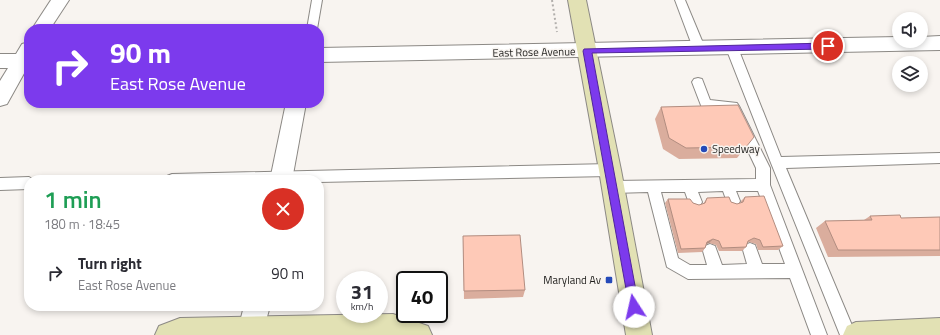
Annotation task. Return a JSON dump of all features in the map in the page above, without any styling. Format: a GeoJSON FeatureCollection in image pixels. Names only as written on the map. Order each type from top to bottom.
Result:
{"type":"FeatureCollection","features":[{"type":"Feature","properties":{"kind":"street"},"geometry":{"type":"LineString","coordinates":[[44,24],[60,0]]}},
{"type":"Feature","properties":{"kind":"street"},"geometry":{"type":"LineString","coordinates":[[577,0],[639,335]]}},
{"type":"Feature","properties":{"kind":"street","name":"East Rose Avenue"},"geometry":{"type":"LineString","coordinates":[[324,55],[940,43]]}},
{"type":"Feature","properties":{"kind":"street"},"geometry":{"type":"LineString","coordinates":[[0,61],[24,57]]}},
{"type":"Feature","properties":{"kind":"street"},"geometry":{"type":"LineString","coordinates":[[0,98],[24,62]]}},
{"type":"Feature","properties":{"kind":"street"},"geometry":{"type":"LineString","coordinates":[[283,175],[295,108]]}},
{"type":"Feature","properties":{"kind":"street"},"geometry":{"type":"LineString","coordinates":[[168,335],[180,331],[254,318],[393,327],[419,335]]}},
{"type":"Feature","properties":{"kind":"street"},"geometry":{"type":"LineString","coordinates":[[856,335],[940,331]]}},
{"type":"Feature","properties":{"kind":"lane"},"geometry":{"type":"LineString","coordinates":[[313,24],[318,0]]}},
{"type":"Feature","properties":{"kind":"lane"},"geometry":{"type":"LineString","coordinates":[[680,0],[699,48]]}},
{"type":"Feature","properties":{"kind":"lane"},"geometry":{"type":"LineString","coordinates":[[732,48],[777,163],[848,335]]}},
{"type":"Feature","properties":{"kind":"lane"},"geometry":{"type":"LineString","coordinates":[[698,82],[706,105],[733,106],[763,168],[763,185],[819,335]]}},
{"type":"Feature","properties":{"kind":"lane"},"geometry":{"type":"LineString","coordinates":[[777,163],[940,158]]}},
{"type":"Feature","properties":{"kind":"lane"},"geometry":{"type":"LineString","coordinates":[[324,179],[611,179],[653,187],[763,185]]}},
{"type":"Feature","properties":{"kind":"lane"},"geometry":{"type":"LineString","coordinates":[[0,184],[24,183]]}},
{"type":"Feature","properties":{"kind":"lane"},"geometry":{"type":"LineString","coordinates":[[690,186],[696,202]]}},
{"type":"Feature","properties":{"kind":"lane"},"geometry":{"type":"LineString","coordinates":[[728,186],[733,201]]}},
{"type":"Feature","properties":{"kind":"lane"},"geometry":{"type":"LineString","coordinates":[[653,187],[672,262],[688,272],[795,271]]}},
{"type":"Feature","properties":{"kind":"lane"},"geometry":{"type":"LineString","coordinates":[[750,250],[757,272]]}},
{"type":"Feature","properties":{"kind":"lane"},"geometry":{"type":"LineString","coordinates":[[710,251],[717,272]]}},
{"type":"Feature","properties":{"kind":"path"},"geometry":{"type":"LineString","coordinates":[[552,0],[558,34]]}},
{"type":"Feature","properties":{"kind":"building"},"geometry":{"type":"Polygon","coordinates":[[[738,105],[754,137],[746,147],[686,148],[669,138],[661,107],[738,105]]]}},
{"type":"Feature","properties":{"kind":"building"},"geometry":{"type":"Polygon","coordinates":[[[764,196],[783,246],[763,247],[760,240],[754,238],[748,241],[746,247],[722,248],[719,241],[713,239],[707,242],[705,248],[681,249],[668,199],[690,199],[693,203],[699,205],[705,203],[707,198],[729,197],[731,202],[737,204],[743,202],[745,197],[764,196]]]}},
{"type":"Feature","properties":{"kind":"building"},"geometry":{"type":"Polygon","coordinates":[[[900,215],[901,218],[940,217],[940,250],[838,250],[825,221],[872,220],[870,216],[900,215]]]}},
{"type":"Feature","properties":{"kind":"building"},"geometry":{"type":"Polygon","coordinates":[[[520,235],[525,290],[464,291],[463,236],[520,235]]]}},
{"type":"Feature","properties":{"kind":"place","name":"Speedway"},"geometry":{"type":"Point","coordinates":[704,149]}},
{"type":"Feature","properties":{"kind":"place","name":"Maryland Av"},"geometry":{"type":"Point","coordinates":[609,280]}},
{"type":"Feature","properties":{"kind":"route"},"geometry":{"type":"LineString","coordinates":[[634,307],[587,51],[828,46]]}}]}
